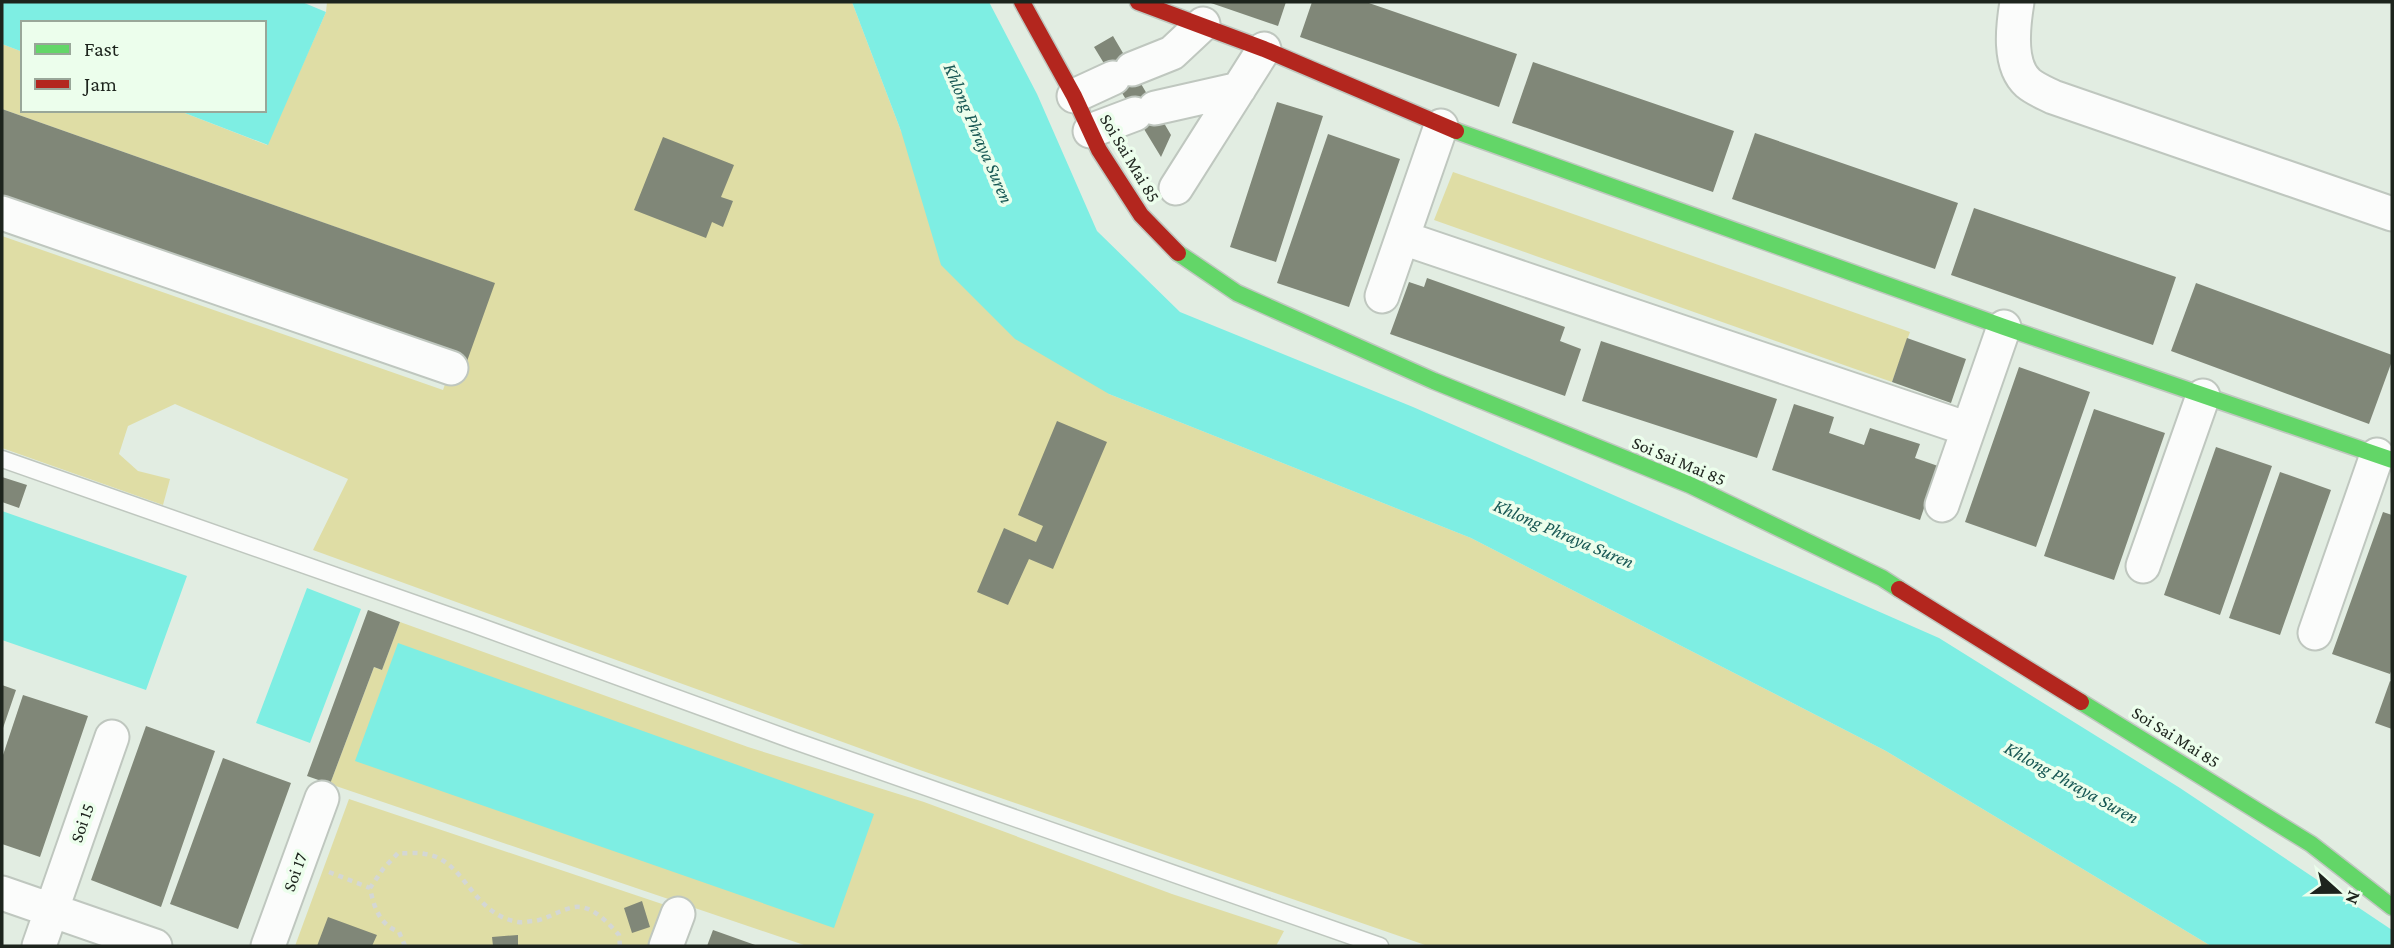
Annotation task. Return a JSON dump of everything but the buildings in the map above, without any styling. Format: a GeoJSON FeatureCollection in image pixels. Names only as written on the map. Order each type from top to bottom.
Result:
{"type":"FeatureCollection","features":[{"type":"Feature","properties":{"kind":"street","name":"Soi Sai Mai 85"},"geometry":{"type":"LineString","coordinates":[[1022,2],[1074,96],[1098,150],[1141,215],[1181,256],[1237,293],[1434,381],[1690,485],[1882,578],[2311,844],[2392,907]]}},
{"type":"Feature","properties":{"kind":"street"},"geometry":{"type":"LineString","coordinates":[[1138,2],[1203,24],[1441,126],[2004,327],[2385,457],[2315,633]]}},
{"type":"Feature","properties":{"kind":"street"},"geometry":{"type":"LineString","coordinates":[[2017,2],[2013,24],[2016,64],[2027,83],[2053,97],[2392,214]]}},
{"type":"Feature","properties":{"kind":"street"},"geometry":{"type":"LineString","coordinates":[[1074,96],[1172,53],[1203,24]]}},
{"type":"Feature","properties":{"kind":"street"},"geometry":{"type":"LineString","coordinates":[[1177,188],[1264,49]]}},
{"type":"Feature","properties":{"kind":"street"},"geometry":{"type":"LineString","coordinates":[[1090,131],[1145,111],[1238,89]]}},
{"type":"Feature","properties":{"kind":"street"},"geometry":{"type":"LineString","coordinates":[[1382,296],[1441,126]]}},
{"type":"Feature","properties":{"kind":"street"},"geometry":{"type":"LineString","coordinates":[[2,213],[451,368]]}},
{"type":"Feature","properties":{"kind":"street"},"geometry":{"type":"LineString","coordinates":[[1403,237],[1968,429]]}},
{"type":"Feature","properties":{"kind":"street"},"geometry":{"type":"LineString","coordinates":[[1942,505],[2004,327]]}},
{"type":"Feature","properties":{"kind":"street"},"geometry":{"type":"LineString","coordinates":[[2143,566],[2203,396]]}},
{"type":"Feature","properties":{"kind":"street","name":"Soi 15"},"geometry":{"type":"LineString","coordinates":[[39,946],[112,737]]}},
{"type":"Feature","properties":{"kind":"street","name":"Soi 17"},"geometry":{"type":"LineString","coordinates":[[268,946],[322,797]]}},
{"type":"Feature","properties":{"kind":"street"},"geometry":{"type":"LineString","coordinates":[[2,892],[155,946]]}},
{"type":"Feature","properties":{"kind":"street"},"geometry":{"type":"LineString","coordinates":[[666,946],[678,914]]}},
{"type":"Feature","properties":{"kind":"lane"},"geometry":{"type":"LineString","coordinates":[[2,459],[473,624],[818,750],[1380,946]]}},
{"type":"Feature","properties":{"kind":"path"},"geometry":{"type":"LineString","coordinates":[[405,946],[399,932],[389,928],[375,911],[370,888],[398,853],[427,854],[452,866],[482,905],[519,923],[545,919],[575,907],[587,908],[605,919],[619,935],[620,946]]}},
{"type":"Feature","properties":{"kind":"shaded area"},"geometry":{"type":"Polygon","coordinates":[[[327,2],[852,2],[901,131],[1109,394],[1471,538],[1886,751],[2211,946],[1428,946],[917,769],[313,550],[348,479],[175,404],[128,426],[119,454],[138,471],[170,479],[163,505],[2,448],[2,236],[443,390],[451,368],[494,283],[2,109],[2,44],[21,51],[21,112],[182,112],[267,145],[326,12],[327,2]]]}},
{"type":"Feature","properties":{"kind":"shaded area"},"geometry":{"type":"Polygon","coordinates":[[[1453,172],[1910,332],[1892,382],[1434,220],[1453,172]]]}},
{"type":"Feature","properties":{"kind":"shaded area"},"geometry":{"type":"Polygon","coordinates":[[[400,622],[748,747],[924,802],[1172,894],[1284,931],[1276,946],[807,946],[330,784],[374,667],[382,670],[400,622]]]}},
{"type":"Feature","properties":{"kind":"shaded area"},"geometry":{"type":"Polygon","coordinates":[[[349,799],[671,907],[658,946],[295,946],[349,799]]]}},
{"type":"Feature","properties":{"kind":"water"},"geometry":{"type":"Polygon","coordinates":[[[2,2],[302,2],[326,12],[268,145],[182,112],[266,112],[266,21],[21,21],[21,51],[2,44],[2,2]]]}},
{"type":"Feature","properties":{"kind":"water","name":"Khlong Phraya Suren"},"geometry":{"type":"Polygon","coordinates":[[[852,2],[989,2],[1037,94],[1097,231],[1180,312],[1413,407],[1939,638],[2180,788],[2392,930],[2392,946],[2211,946],[1886,751],[1471,538],[1109,394],[1015,339],[941,265],[901,131],[852,2]]]}},
{"type":"Feature","properties":{"kind":"water"},"geometry":{"type":"Polygon","coordinates":[[[2,511],[187,576],[146,690],[2,640],[2,511]]]}},
{"type":"Feature","properties":{"kind":"water"},"geometry":{"type":"Polygon","coordinates":[[[307,588],[361,609],[310,743],[256,723],[307,588]]]}},
{"type":"Feature","properties":{"kind":"water"},"geometry":{"type":"Polygon","coordinates":[[[398,643],[874,814],[834,928],[355,761],[398,643]]]}},
{"type":"Feature","properties":{"kind":"traffic: fast"},"geometry":{"type":"LineString","coordinates":[[1456,131],[2004,327],[2392,460]]}},
{"type":"Feature","properties":{"kind":"traffic: fast"},"geometry":{"type":"LineString","coordinates":[[1178,253],[1237,293],[1434,381],[1690,485],[1882,578],[1899,589]]}},
{"type":"Feature","properties":{"kind":"traffic: fast"},"geometry":{"type":"LineString","coordinates":[[2081,702],[2311,844],[2392,907]]}},
{"type":"Feature","properties":{"kind":"traffic: jam"},"geometry":{"type":"LineString","coordinates":[[1022,2],[1074,96],[1099,150],[1141,215],[1178,253]]}},
{"type":"Feature","properties":{"kind":"traffic: jam"},"geometry":{"type":"LineString","coordinates":[[1138,2],[1264,49],[1456,131]]}},
{"type":"Feature","properties":{"kind":"traffic: jam"},"geometry":{"type":"LineString","coordinates":[[1899,589],[2081,702]]}}]}
